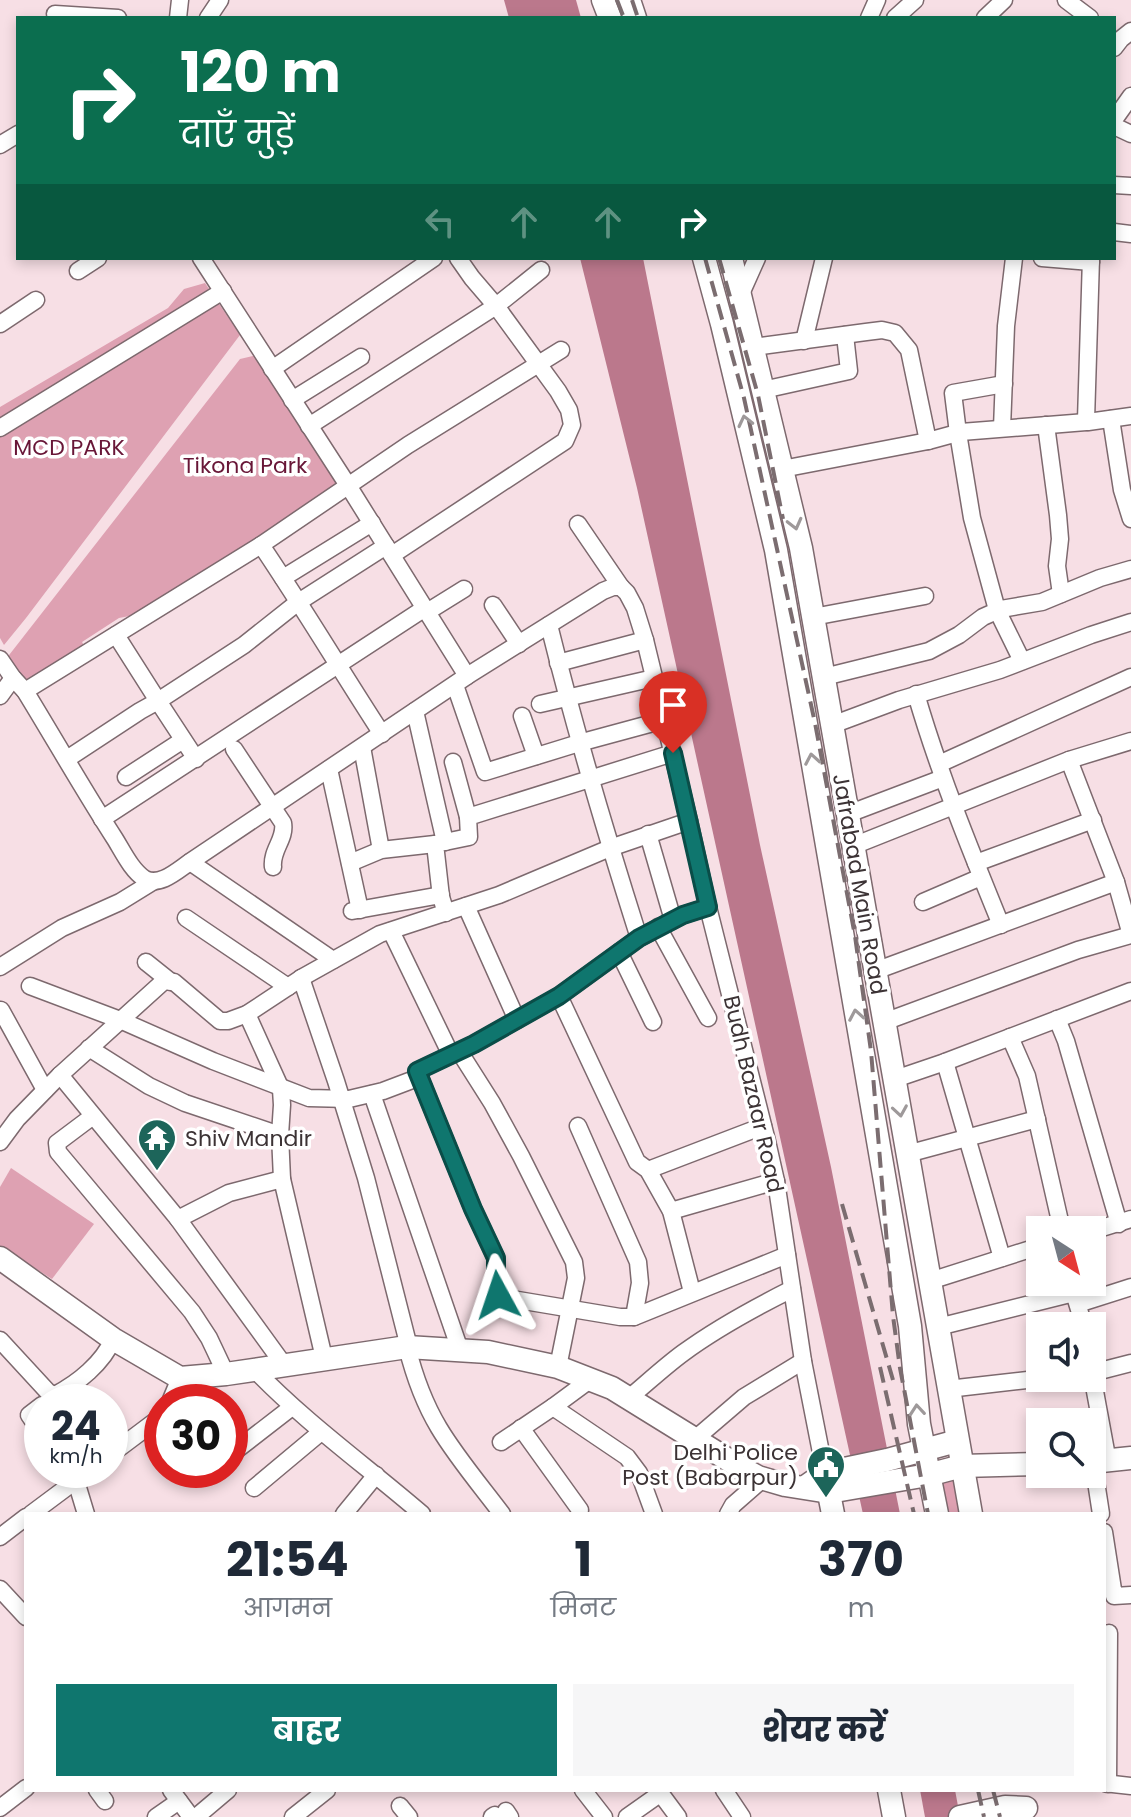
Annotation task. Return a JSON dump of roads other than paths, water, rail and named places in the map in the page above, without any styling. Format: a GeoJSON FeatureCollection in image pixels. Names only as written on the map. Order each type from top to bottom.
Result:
{"type":"FeatureCollection","features":[{"type":"Feature","properties":{"kind":"main road","name":"Jafrabad Main Road"},"geometry":{"type":"LineString","coordinates":[[705,260],[776,550],[910,1326],[919,1424],[937,1512]]}},
{"type":"Feature","properties":{"kind":"main road","name":"Jafrabad Main Road"},"geometry":{"type":"LineString","coordinates":[[731,260],[801,548],[971,1512]]}},
{"type":"Feature","properties":{"kind":"main road"},"geometry":{"type":"LineString","coordinates":[[0,1258],[113,1339],[180,1378],[408,1347],[488,1352],[558,1367],[591,1379],[629,1398],[743,1469],[785,1485],[829,1493],[857,1477],[890,1471],[928,1475],[962,1466],[1026,1464]]}},
{"type":"Feature","properties":{"kind":"main road"},"geometry":{"type":"LineString","coordinates":[[890,1471],[923,1450],[957,1441]]}},
{"type":"Feature","properties":{"kind":"main road"},"geometry":{"type":"LineString","coordinates":[[1106,1461],[1131,1458]]}},
{"type":"Feature","properties":{"kind":"main road"},"geometry":{"type":"LineString","coordinates":[[889,1792],[894,1817]]}},
{"type":"Feature","properties":{"kind":"main road"},"geometry":{"type":"LineString","coordinates":[[960,1817],[1014,1805]]}},
{"type":"Feature","properties":{"kind":"street"},"geometry":{"type":"LineString","coordinates":[[897,16],[915,0]]}},
{"type":"Feature","properties":{"kind":"street"},"geometry":{"type":"LineString","coordinates":[[987,16],[1004,0]]}},
{"type":"Feature","properties":{"kind":"street"},"geometry":{"type":"LineString","coordinates":[[55,11],[98,16]]}},
{"type":"Feature","properties":{"kind":"street"},"geometry":{"type":"LineString","coordinates":[[1116,120],[1131,96]]}},
{"type":"Feature","properties":{"kind":"street"},"geometry":{"type":"LineString","coordinates":[[78,271],[95,260]]}},
{"type":"Feature","properties":{"kind":"street"},"geometry":{"type":"LineString","coordinates":[[202,260],[426,610],[461,680],[485,772],[664,720]]}},
{"type":"Feature","properties":{"kind":"street"},"geometry":{"type":"LineString","coordinates":[[272,369],[431,260]]}},
{"type":"Feature","properties":{"kind":"street"},"geometry":{"type":"LineString","coordinates":[[67,759],[244,645],[300,602],[565,441],[572,425],[569,410],[496,306],[459,260]]}},
{"type":"Feature","properties":{"kind":"street"},"geometry":{"type":"LineString","coordinates":[[740,296],[756,260]]}},
{"type":"Feature","properties":{"kind":"street"},"geometry":{"type":"LineString","coordinates":[[804,341],[824,260]]}},
{"type":"Feature","properties":{"kind":"street"},"geometry":{"type":"LineString","coordinates":[[1002,428],[1006,326],[1014,260]]}},
{"type":"Feature","properties":{"kind":"street"},"geometry":{"type":"LineString","coordinates":[[1086,422],[1091,260]]}},
{"type":"Feature","properties":{"kind":"street"},"geometry":{"type":"LineString","coordinates":[[309,426],[496,306],[541,270]]}},
{"type":"Feature","properties":{"kind":"street"},"geometry":{"type":"LineString","coordinates":[[0,428],[223,291]]}},
{"type":"Feature","properties":{"kind":"street"},"geometry":{"type":"LineString","coordinates":[[0,324],[36,300]]}},
{"type":"Feature","properties":{"kind":"street"},"geometry":{"type":"LineString","coordinates":[[753,347],[882,330],[895,333],[909,350],[928,441]]}},
{"type":"Feature","properties":{"kind":"street"},"geometry":{"type":"LineString","coordinates":[[763,390],[849,371],[845,335]]}},
{"type":"Feature","properties":{"kind":"street"},"geometry":{"type":"LineString","coordinates":[[25,691],[261,545],[408,445],[561,350]]}},
{"type":"Feature","properties":{"kind":"street"},"geometry":{"type":"LineString","coordinates":[[292,400],[361,357]]}},
{"type":"Feature","properties":{"kind":"street"},"geometry":{"type":"LineString","coordinates":[[1004,384],[953,393],[972,518],[997,610],[1022,661]]}},
{"type":"Feature","properties":{"kind":"street"},"geometry":{"type":"LineString","coordinates":[[782,469],[958,433],[1131,416]]}},
{"type":"Feature","properties":{"kind":"street"},"geometry":{"type":"LineString","coordinates":[[1111,419],[1122,490],[1131,519]]}},
{"type":"Feature","properties":{"kind":"street"},"geometry":{"type":"LineString","coordinates":[[1046,425],[1058,515],[1060,539],[1057,566],[1061,594]]}},
{"type":"Feature","properties":{"kind":"street"},"geometry":{"type":"LineString","coordinates":[[283,578],[372,523]]}},
{"type":"Feature","properties":{"kind":"street","name":"Budh Bazaar Road"},"geometry":{"type":"LineString","coordinates":[[578,524],[627,593],[645,640],[776,1181],[803,1361],[829,1493]]}},
{"type":"Feature","properties":{"kind":"street"},"geometry":{"type":"LineString","coordinates":[[261,545],[382,734]]}},
{"type":"Feature","properties":{"kind":"street"},"geometry":{"type":"LineString","coordinates":[[824,677],[929,651],[997,610],[1042,602],[1131,569]]}},
{"type":"Feature","properties":{"kind":"street"},"geometry":{"type":"LineString","coordinates":[[0,967],[62,928],[164,878],[461,680],[603,591],[621,587]]}},
{"type":"Feature","properties":{"kind":"street"},"geometry":{"type":"LineString","coordinates":[[102,819],[426,610],[464,589]]}},
{"type":"Feature","properties":{"kind":"street"},"geometry":{"type":"LineString","coordinates":[[813,617],[925,596]]}},
{"type":"Feature","properties":{"kind":"street"},"geometry":{"type":"LineString","coordinates":[[493,605],[519,644]]}},
{"type":"Feature","properties":{"kind":"street"},"geometry":{"type":"LineString","coordinates":[[832,725],[1131,622]]}},
{"type":"Feature","properties":{"kind":"street"},"geometry":{"type":"LineString","coordinates":[[549,625],[579,743],[639,938]]}},
{"type":"Feature","properties":{"kind":"street"},"geometry":{"type":"LineString","coordinates":[[116,635],[196,759]]}},
{"type":"Feature","properties":{"kind":"street"},"geometry":{"type":"LineString","coordinates":[[558,663],[645,640]]}},
{"type":"Feature","properties":{"kind":"street"},"geometry":{"type":"LineString","coordinates":[[5,668],[25,691],[135,869],[154,881]]}},
{"type":"Feature","properties":{"kind":"street"},"geometry":{"type":"LineString","coordinates":[[0,696],[5,668]]}},
{"type":"Feature","properties":{"kind":"street"},"geometry":{"type":"LineString","coordinates":[[848,814],[1131,677]]}},
{"type":"Feature","properties":{"kind":"street"},"geometry":{"type":"LineString","coordinates":[[540,704],[654,678]]}},
{"type":"Feature","properties":{"kind":"street"},"geometry":{"type":"LineString","coordinates":[[916,694],[953,805],[1001,925]]}},
{"type":"Feature","properties":{"kind":"street"},"geometry":{"type":"LineString","coordinates":[[415,711],[440,843],[441,895],[446,913]]}},
{"type":"Feature","properties":{"kind":"street"},"geometry":{"type":"LineString","coordinates":[[522,716],[536,756]]}},
{"type":"Feature","properties":{"kind":"street"},"geometry":{"type":"LineString","coordinates":[[126,777],[183,740]]}},
{"type":"Feature","properties":{"kind":"street"},"geometry":{"type":"LineString","coordinates":[[853,846],[1069,760],[1131,741]]}},
{"type":"Feature","properties":{"kind":"street"},"geometry":{"type":"LineString","coordinates":[[362,747],[381,850]]}},
{"type":"Feature","properties":{"kind":"street"},"geometry":{"type":"LineString","coordinates":[[234,749],[283,823],[282,839],[271,863],[273,867]]}},
{"type":"Feature","properties":{"kind":"street"},"geometry":{"type":"LineString","coordinates":[[468,817],[673,753]]}},
{"type":"Feature","properties":{"kind":"street"},"geometry":{"type":"LineString","coordinates":[[884,1022],[1078,950],[1131,935],[1127,905],[1069,760]]}},
{"type":"Feature","properties":{"kind":"street"},"geometry":{"type":"LineString","coordinates":[[350,863],[381,850],[469,837],[468,817],[453,762]]}},
{"type":"Feature","properties":{"kind":"street"},"geometry":{"type":"LineString","coordinates":[[329,769],[350,863],[356,911],[441,895]]}},
{"type":"Feature","properties":{"kind":"street"},"geometry":{"type":"LineString","coordinates":[[923,902],[978,870],[1093,820]]}},
{"type":"Feature","properties":{"kind":"street"},"geometry":{"type":"LineString","coordinates":[[146,962],[220,1021],[228,1021],[247,1014],[294,982],[380,934],[499,895],[610,848],[689,821]]}},
{"type":"Feature","properties":{"kind":"street"},"geometry":{"type":"LineString","coordinates":[[648,834],[666,923],[708,1018]]}},
{"type":"Feature","properties":{"kind":"street"},"geometry":{"type":"LineString","coordinates":[[190,862],[333,960]]}},
{"type":"Feature","properties":{"kind":"street"},"geometry":{"type":"LineString","coordinates":[[875,971],[1116,882]]}},
{"type":"Feature","properties":{"kind":"street"},"geometry":{"type":"LineString","coordinates":[[466,906],[517,1020]]}},
{"type":"Feature","properties":{"kind":"street"},"geometry":{"type":"LineString","coordinates":[[708,907],[666,923],[639,938],[559,996],[417,1071],[496,1258],[498,1295],[634,1317],[787,1255]]}},
{"type":"Feature","properties":{"kind":"street"},"geometry":{"type":"LineString","coordinates":[[186,918],[294,982],[342,1099],[366,1178],[414,1375],[439,1428],[501,1512]]}},
{"type":"Feature","properties":{"kind":"street"},"geometry":{"type":"LineString","coordinates":[[391,931],[455,1053],[492,1103],[571,1253],[576,1270],[558,1367]]}},
{"type":"Feature","properties":{"kind":"street"},"geometry":{"type":"LineString","coordinates":[[619,952],[653,1022]]}},
{"type":"Feature","properties":{"kind":"street"},"geometry":{"type":"LineString","coordinates":[[0,1142],[17,1119],[60,1075],[164,981],[171,982]]}},
{"type":"Feature","properties":{"kind":"street"},"geometry":{"type":"LineString","coordinates":[[30,986],[309,1098],[342,1099],[372,1094],[420,1077]]}},
{"type":"Feature","properties":{"kind":"street"},"geometry":{"type":"LineString","coordinates":[[895,1079],[1131,991]]}},
{"type":"Feature","properties":{"kind":"street"},"geometry":{"type":"LineString","coordinates":[[559,996],[637,1162],[648,1170],[671,1211],[692,1292]]}},
{"type":"Feature","properties":{"kind":"street"},"geometry":{"type":"LineString","coordinates":[[1,1010],[45,1090]]}},
{"type":"Feature","properties":{"kind":"street"},"geometry":{"type":"LineString","coordinates":[[247,1014],[283,1097],[280,1135],[282,1179],[324,1358]]}},
{"type":"Feature","properties":{"kind":"street"},"geometry":{"type":"LineString","coordinates":[[1057,1019],[1125,1222]]}},
{"type":"Feature","properties":{"kind":"street"},"geometry":{"type":"LineString","coordinates":[[1010,1037],[1027,1076],[1059,1216]]}},
{"type":"Feature","properties":{"kind":"street"},"geometry":{"type":"LineString","coordinates":[[89,1048],[149,1086],[185,1103],[280,1135]]}},
{"type":"Feature","properties":{"kind":"street"},"geometry":{"type":"LineString","coordinates":[[945,1062],[1002,1258]]}},
{"type":"Feature","properties":{"kind":"street"},"geometry":{"type":"LineString","coordinates":[[60,1075],[178,1219],[284,1365]]}},
{"type":"Feature","properties":{"kind":"street"},"geometry":{"type":"LineString","coordinates":[[372,1094],[460,1350]]}},
{"type":"Feature","properties":{"kind":"street"},"geometry":{"type":"LineString","coordinates":[[93,1116],[57,1143],[58,1152],[192,1312],[209,1338],[226,1374]]}},
{"type":"Feature","properties":{"kind":"street"},"geometry":{"type":"LineString","coordinates":[[907,1154],[1037,1119]]}},
{"type":"Feature","properties":{"kind":"street"},"geometry":{"type":"LineString","coordinates":[[578,1126],[638,1262],[641,1275],[634,1317]]}},
{"type":"Feature","properties":{"kind":"street"},"geometry":{"type":"LineString","coordinates":[[648,1170],[763,1126]]}},
{"type":"Feature","properties":{"kind":"street"},"geometry":{"type":"LineString","coordinates":[[178,1219],[229,1193],[282,1179]]}},
{"type":"Feature","properties":{"kind":"street"},"geometry":{"type":"LineString","coordinates":[[671,1211],[776,1181]]}},
{"type":"Feature","properties":{"kind":"street"},"geometry":{"type":"LineString","coordinates":[[930,1281],[1026,1250]]}},
{"type":"Feature","properties":{"kind":"street"},"geometry":{"type":"LineString","coordinates":[[1106,1290],[1131,1287]]}},
{"type":"Feature","properties":{"kind":"street"},"geometry":{"type":"LineString","coordinates":[[629,1398],[681,1354],[722,1326],[792,1289]]}},
{"type":"Feature","properties":{"kind":"street"},"geometry":{"type":"LineString","coordinates":[[938,1327],[1063,1296]]}},
{"type":"Feature","properties":{"kind":"street"},"geometry":{"type":"LineString","coordinates":[[70,1384],[97,1365],[113,1339]]}},
{"type":"Feature","properties":{"kind":"street"},"geometry":{"type":"LineString","coordinates":[[0,1340],[41,1384]]}},
{"type":"Feature","properties":{"kind":"street"},"geometry":{"type":"LineString","coordinates":[[695,1439],[744,1397],[803,1361]]}},
{"type":"Feature","properties":{"kind":"street"},"geometry":{"type":"LineString","coordinates":[[1106,1370],[1131,1363]]}},
{"type":"Feature","properties":{"kind":"street"},"geometry":{"type":"LineString","coordinates":[[254,1369],[292,1407],[376,1475],[412,1511]]}},
{"type":"Feature","properties":{"kind":"street"},"geometry":{"type":"LineString","coordinates":[[178,1384],[180,1378]]}},
{"type":"Feature","properties":{"kind":"street"},"geometry":{"type":"LineString","coordinates":[[501,1442],[591,1379]]}},
{"type":"Feature","properties":{"kind":"street"},"geometry":{"type":"LineString","coordinates":[[948,1389],[1026,1380]]}},
{"type":"Feature","properties":{"kind":"street"},"geometry":{"type":"LineString","coordinates":[[248,1441],[292,1407]]}},
{"type":"Feature","properties":{"kind":"street"},"geometry":{"type":"LineString","coordinates":[[553,1407],[627,1457],[639,1473],[653,1512]]}},
{"type":"Feature","properties":{"kind":"street"},"geometry":{"type":"LineString","coordinates":[[521,1428],[580,1510]]}},
{"type":"Feature","properties":{"kind":"street"},"geometry":{"type":"LineString","coordinates":[[254,1488],[321,1432]]}},
{"type":"Feature","properties":{"kind":"street"},"geometry":{"type":"LineString","coordinates":[[346,1512],[376,1475]]}},
{"type":"Feature","properties":{"kind":"street"},"geometry":{"type":"LineString","coordinates":[[729,1512],[764,1478]]}},
{"type":"Feature","properties":{"kind":"street"},"geometry":{"type":"LineString","coordinates":[[32,1512],[58,1488]]}},
{"type":"Feature","properties":{"kind":"street"},"geometry":{"type":"LineString","coordinates":[[77,1488],[85,1512]]}},
{"type":"Feature","properties":{"kind":"street"},"geometry":{"type":"LineString","coordinates":[[1100,1488],[1101,1512]]}},
{"type":"Feature","properties":{"kind":"street"},"geometry":{"type":"LineString","coordinates":[[0,1537],[24,1519]]}},
{"type":"Feature","properties":{"kind":"street"},"geometry":{"type":"LineString","coordinates":[[1106,1545],[1114,1596],[1131,1595]]}},
{"type":"Feature","properties":{"kind":"street"},"geometry":{"type":"LineString","coordinates":[[0,1589],[24,1615]]}},
{"type":"Feature","properties":{"kind":"street"},"geometry":{"type":"LineString","coordinates":[[1109,1633],[1106,1784],[1131,1786]]}},
{"type":"Feature","properties":{"kind":"street"},"geometry":{"type":"LineString","coordinates":[[0,1808],[24,1790]]}},
{"type":"Feature","properties":{"kind":"street"},"geometry":{"type":"LineString","coordinates":[[156,1817],[174,1793],[194,1817],[225,1792]]}},
{"type":"Feature","properties":{"kind":"street"},"geometry":{"type":"LineString","coordinates":[[293,1817],[324,1792]]}},
{"type":"Feature","properties":{"kind":"street"},"geometry":{"type":"LineString","coordinates":[[585,1792],[604,1817]]}},
{"type":"Feature","properties":{"kind":"street"},"geometry":{"type":"LineString","coordinates":[[627,1817],[659,1792]]}},
{"type":"Feature","properties":{"kind":"street"},"geometry":{"type":"LineString","coordinates":[[661,1792],[678,1817]]}},
{"type":"Feature","properties":{"kind":"street"},"geometry":{"type":"LineString","coordinates":[[725,1792],[742,1817]]}},
{"type":"Feature","properties":{"kind":"railway"},"geometry":{"type":"LineString","coordinates":[[617,0],[623,16]]}},
{"type":"Feature","properties":{"kind":"railway"},"geometry":{"type":"LineString","coordinates":[[632,0],[637,16]]}},
{"type":"Feature","properties":{"kind":"railway"},"geometry":{"type":"LineString","coordinates":[[706,260],[744,398],[815,723],[855,936],[871,1051],[893,1316],[928,1512]]}},
{"type":"Feature","properties":{"kind":"railway"},"geometry":{"type":"LineString","coordinates":[[720,260],[758,395],[783,519]]}},
{"type":"Feature","properties":{"kind":"railway"},"geometry":{"type":"LineString","coordinates":[[842,1204],[893,1380]]}},
{"type":"Feature","properties":{"kind":"railway"},"geometry":{"type":"LineString","coordinates":[[880,1367],[914,1512]]}},
{"type":"Feature","properties":{"kind":"railway"},"geometry":{"type":"LineString","coordinates":[[978,1792],[984,1817]]}},
{"type":"Feature","properties":{"kind":"railway"},"geometry":{"type":"LineString","coordinates":[[994,1792],[1000,1817]]}},
{"type":"Feature","properties":{"kind":"place","name":"Shiv Mandir"},"geometry":{"type":"Point","coordinates":[157,1172]}},
{"type":"Feature","properties":{"kind":"place","name":"Delhi Police Post (Babarpur)"},"geometry":{"type":"Point","coordinates":[826,1499]}},
{"type":"Feature","properties":{"kind":"park label","name":"MCD PARK"},"geometry":{"type":"Point","coordinates":[69,447]}},
{"type":"Feature","properties":{"kind":"park label","name":"Tikona Park"},"geometry":{"type":"Point","coordinates":[245,465]}}]}
